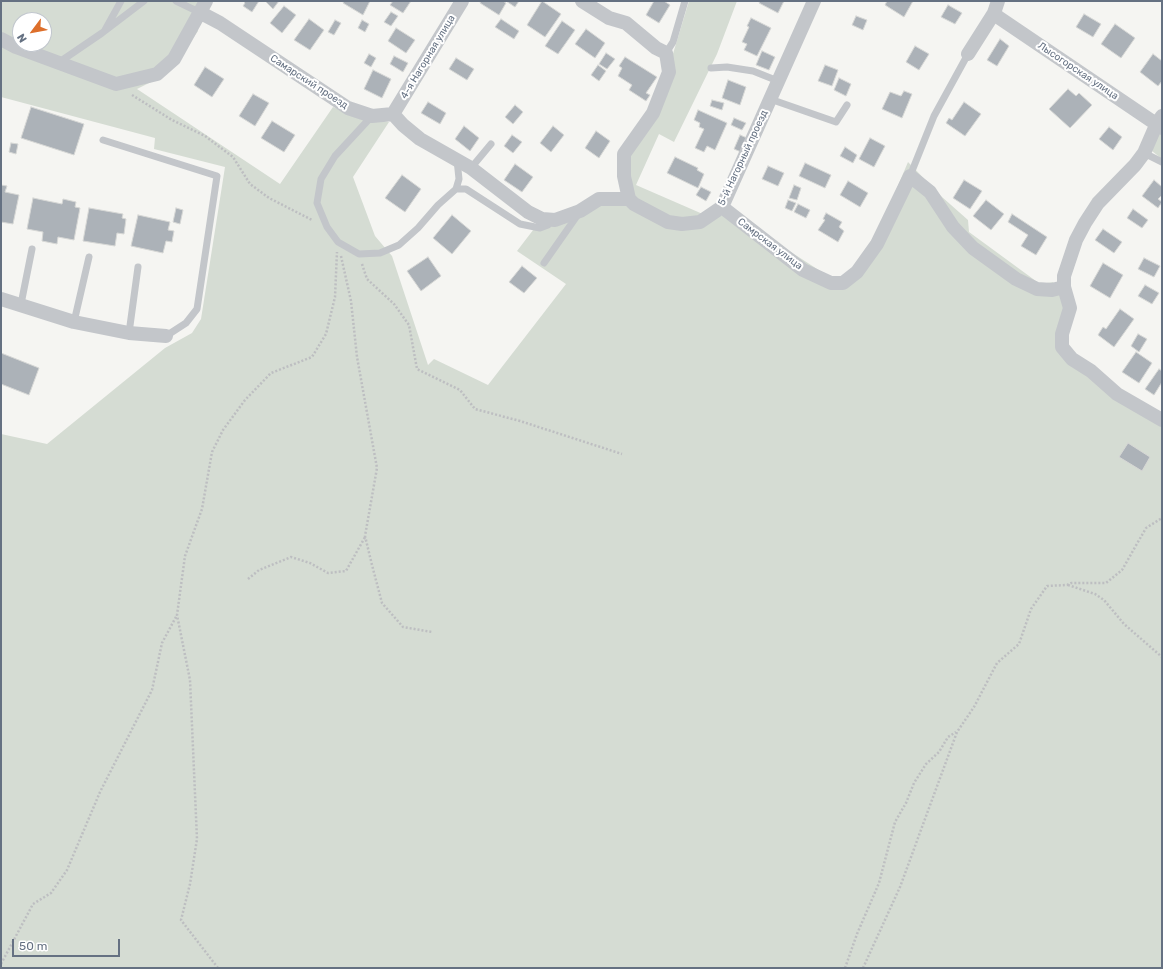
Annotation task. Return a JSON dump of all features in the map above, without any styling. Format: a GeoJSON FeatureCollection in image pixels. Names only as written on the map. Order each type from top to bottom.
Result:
{"type":"FeatureCollection","features":[{"type":"Feature","properties":{"kind":"street","name":"4-я Нагорная улица"},"geometry":{"type":"LineString","coordinates":[[393,114],[462,1]]}},
{"type":"Feature","properties":{"kind":"street"},"geometry":{"type":"LineString","coordinates":[[393,114],[403,125],[420,139],[471,168],[528,212],[542,219],[555,220],[580,211],[599,199],[629,199],[624,176],[624,154],[653,113],[669,72],[666,53],[656,48],[626,23],[609,18],[582,1]]}},
{"type":"Feature","properties":{"kind":"street","name":"5-й Нагорный проезд"},"geometry":{"type":"LineString","coordinates":[[629,199],[634,204],[668,222],[682,224],[700,222],[722,207],[814,1]]}},
{"type":"Feature","properties":{"kind":"street"},"geometry":{"type":"LineString","coordinates":[[1,39],[58,63],[116,84],[157,74],[174,59],[204,7]]}},
{"type":"Feature","properties":{"kind":"street","name":"Самарский проезд"},"geometry":{"type":"LineString","coordinates":[[204,7],[220,23],[348,108],[372,116],[393,114]]}},
{"type":"Feature","properties":{"kind":"street"},"geometry":{"type":"LineString","coordinates":[[968,54],[996,7]]}},
{"type":"Feature","properties":{"kind":"street","name":"Лысогорская улица"},"geometry":{"type":"LineString","coordinates":[[996,7],[998,17],[1149,120],[1160,122]]}},
{"type":"Feature","properties":{"kind":"street"},"geometry":{"type":"LineString","coordinates":[[1160,122],[1144,153],[1135,165],[1098,204],[1085,223],[1064,276],[1064,287],[1070,308],[1062,334],[1062,347],[1072,359],[1092,371],[1117,394],[1162,420]]}},
{"type":"Feature","properties":{"kind":"street"},"geometry":{"type":"LineString","coordinates":[[910,176],[930,192],[953,227],[973,248],[1016,279],[1037,288],[1052,290],[1064,287]]}},
{"type":"Feature","properties":{"kind":"street","name":"Самрская улица"},"geometry":{"type":"LineString","coordinates":[[722,207],[803,270],[831,283],[843,283],[857,272],[877,244],[910,176]]}},
{"type":"Feature","properties":{"kind":"street"},"geometry":{"type":"LineString","coordinates":[[1,299],[21,304],[74,322],[129,332],[166,336]]}},
{"type":"Feature","properties":{"kind":"lane"},"geometry":{"type":"LineString","coordinates":[[102,33],[121,1]]}},
{"type":"Feature","properties":{"kind":"lane"},"geometry":{"type":"LineString","coordinates":[[58,63],[102,33],[144,1]]}},
{"type":"Feature","properties":{"kind":"lane"},"geometry":{"type":"LineString","coordinates":[[176,1],[204,7]]}},
{"type":"Feature","properties":{"kind":"lane"},"geometry":{"type":"LineString","coordinates":[[666,53],[673,42],[685,1]]}},
{"type":"Feature","properties":{"kind":"lane"},"geometry":{"type":"LineString","coordinates":[[910,176],[934,116],[968,54]]}},
{"type":"Feature","properties":{"kind":"lane"},"geometry":{"type":"LineString","coordinates":[[711,68],[727,67],[752,71],[778,80]]}},
{"type":"Feature","properties":{"kind":"lane"},"geometry":{"type":"LineString","coordinates":[[770,98],[836,122],[846,105]]}},
{"type":"Feature","properties":{"kind":"lane"},"geometry":{"type":"LineString","coordinates":[[372,116],[335,156],[321,179],[317,203],[327,227],[338,242],[358,254],[380,253],[399,245],[418,228],[438,204],[456,189],[459,179],[457,160]]}},
{"type":"Feature","properties":{"kind":"lane"},"geometry":{"type":"LineString","coordinates":[[102,140],[217,176],[197,309],[186,323],[166,336]]}},
{"type":"Feature","properties":{"kind":"lane"},"geometry":{"type":"LineString","coordinates":[[471,168],[491,144]]}},
{"type":"Feature","properties":{"kind":"lane"},"geometry":{"type":"LineString","coordinates":[[1144,153],[1162,162]]}},
{"type":"Feature","properties":{"kind":"lane"},"geometry":{"type":"LineString","coordinates":[[456,189],[466,189],[520,224],[540,228],[548,225],[550,220]]}},
{"type":"Feature","properties":{"kind":"lane"},"geometry":{"type":"LineString","coordinates":[[544,263],[580,211]]}},
{"type":"Feature","properties":{"kind":"lane"},"geometry":{"type":"LineString","coordinates":[[21,304],[32,249]]}},
{"type":"Feature","properties":{"kind":"lane"},"geometry":{"type":"LineString","coordinates":[[74,322],[89,257]]}},
{"type":"Feature","properties":{"kind":"lane"},"geometry":{"type":"LineString","coordinates":[[129,332],[138,267]]}},
{"type":"Feature","properties":{"kind":"path"},"geometry":{"type":"LineString","coordinates":[[116,84],[172,120],[205,136],[233,157],[250,184],[269,198],[327,227]]}},
{"type":"Feature","properties":{"kind":"path"},"geometry":{"type":"LineString","coordinates":[[248,579],[259,570],[291,557],[310,563],[328,573],[346,571],[365,536],[377,468],[357,357],[351,301],[338,242]]}},
{"type":"Feature","properties":{"kind":"path"},"geometry":{"type":"LineString","coordinates":[[218,968],[181,920],[190,884],[197,839],[190,680],[177,614],[185,556],[202,509],[212,452],[223,430],[245,400],[271,373],[312,357],[326,334],[335,297],[335,265],[338,242]]}},
{"type":"Feature","properties":{"kind":"path"},"geometry":{"type":"LineString","coordinates":[[358,254],[367,279],[394,304],[408,325],[417,369],[460,390],[475,409],[520,421],[622,454]]}},
{"type":"Feature","properties":{"kind":"path"},"geometry":{"type":"LineString","coordinates":[[863,968],[900,887],[957,732],[974,707],[997,663],[1019,644],[1031,609],[1047,586],[1066,585],[1071,583],[1106,583],[1122,570],[1146,528],[1162,518]]}},
{"type":"Feature","properties":{"kind":"path"},"geometry":{"type":"LineString","coordinates":[[365,536],[382,603],[403,626],[432,632]]}},
{"type":"Feature","properties":{"kind":"path"},"geometry":{"type":"LineString","coordinates":[[1066,585],[1095,594],[1104,600],[1124,624],[1162,657]]}},
{"type":"Feature","properties":{"kind":"path"},"geometry":{"type":"LineString","coordinates":[[1,964],[33,904],[50,893],[67,870],[100,792],[152,690],[162,643],[177,614]]}},
{"type":"Feature","properties":{"kind":"path"},"geometry":{"type":"LineString","coordinates":[[845,968],[857,934],[879,883],[895,822],[906,803],[914,783],[926,764],[939,752],[948,737],[957,732]]}},
{"type":"Feature","properties":{"kind":"shaded area"},"geometry":{"type":"Polygon","coordinates":[[[1,1],[200,1],[192,22],[198,31],[176,63],[159,78],[137,89],[280,184],[333,107],[350,114],[389,122],[353,177],[375,236],[392,256],[428,365],[434,359],[488,385],[566,284],[517,251],[540,221],[603,204],[620,203],[668,225],[724,215],[737,217],[831,278],[841,279],[854,269],[874,242],[908,162],[942,197],[968,220],[969,232],[1040,284],[1053,282],[1063,294],[1066,309],[1060,348],[1162,424],[1162,968],[1,968],[1,434],[47,444],[165,348],[192,333],[201,319],[225,167],[154,149],[155,138],[1,97],[1,1]]]}},
{"type":"Feature","properties":{"kind":"shaded area"},"geometry":{"type":"Polygon","coordinates":[[[689,1],[737,1],[717,54],[674,142],[659,134],[636,185],[705,215],[698,219],[668,218],[632,195],[630,155],[672,57],[689,1]]]}},
{"type":"Feature","properties":{"kind":"shaded area"},"geometry":{"type":"Polygon","coordinates":[[[1162,134],[1162,159],[1152,151],[1158,135],[1162,134]]]}},
{"type":"Feature","properties":{"kind":"building"},"geometry":{"type":"Polygon","coordinates":[[[243,1],[259,1],[252,12],[243,6],[245,3],[243,1]]]}},
{"type":"Feature","properties":{"kind":"building"},"geometry":{"type":"Polygon","coordinates":[[[265,1],[279,1],[273,9],[265,1]]]}},
{"type":"Feature","properties":{"kind":"building"},"geometry":{"type":"Polygon","coordinates":[[[344,1],[370,1],[363,15],[343,3],[344,1]]]}},
{"type":"Feature","properties":{"kind":"building"},"geometry":{"type":"Polygon","coordinates":[[[393,1],[411,1],[403,13],[390,5],[393,1]]]}},
{"type":"Feature","properties":{"kind":"building"},"geometry":{"type":"Polygon","coordinates":[[[481,1],[503,1],[506,3],[499,15],[480,3],[481,1]]]}},
{"type":"Feature","properties":{"kind":"building"},"geometry":{"type":"Polygon","coordinates":[[[506,1],[519,1],[515,7],[506,1]]]}},
{"type":"Feature","properties":{"kind":"building"},"geometry":{"type":"Polygon","coordinates":[[[542,1],[561,14],[545,37],[527,25],[542,1]]]}},
{"type":"Feature","properties":{"kind":"building"},"geometry":{"type":"Polygon","coordinates":[[[654,1],[664,1],[670,5],[659,23],[646,15],[654,1]]]}},
{"type":"Feature","properties":{"kind":"building"},"geometry":{"type":"Polygon","coordinates":[[[760,1],[784,1],[778,13],[759,3],[760,1]]]}},
{"type":"Feature","properties":{"kind":"building"},"geometry":{"type":"Polygon","coordinates":[[[887,1],[913,1],[904,17],[885,5],[887,1]]]}},
{"type":"Feature","properties":{"kind":"building"},"geometry":{"type":"Polygon","coordinates":[[[948,5],[962,13],[955,24],[941,17],[948,5]]]}},
{"type":"Feature","properties":{"kind":"building"},"geometry":{"type":"Polygon","coordinates":[[[284,6],[296,15],[282,33],[270,23],[284,6]]]}},
{"type":"Feature","properties":{"kind":"building"},"geometry":{"type":"Polygon","coordinates":[[[391,12],[398,16],[391,26],[384,22],[391,12]]]}},
{"type":"Feature","properties":{"kind":"building"},"geometry":{"type":"Polygon","coordinates":[[[1084,14],[1101,24],[1093,37],[1076,27],[1084,14]]]}},
{"type":"Feature","properties":{"kind":"building"},"geometry":{"type":"Polygon","coordinates":[[[856,16],[867,20],[863,30],[852,25],[856,16]]]}},
{"type":"Feature","properties":{"kind":"building"},"geometry":{"type":"Polygon","coordinates":[[[751,18],[771,28],[757,56],[744,50],[747,44],[742,42],[749,27],[747,26],[751,18]]]}},
{"type":"Feature","properties":{"kind":"building"},"geometry":{"type":"Polygon","coordinates":[[[309,19],[324,30],[310,50],[294,40],[309,19]]]}},
{"type":"Feature","properties":{"kind":"building"},"geometry":{"type":"Polygon","coordinates":[[[501,19],[519,31],[514,39],[495,27],[501,19]]]}},
{"type":"Feature","properties":{"kind":"building"},"geometry":{"type":"Polygon","coordinates":[[[335,20],[341,23],[334,35],[328,32],[335,20]]]}},
{"type":"Feature","properties":{"kind":"building"},"geometry":{"type":"Polygon","coordinates":[[[362,20],[369,24],[365,32],[358,28],[362,20]]]}},
{"type":"Feature","properties":{"kind":"building"},"geometry":{"type":"Polygon","coordinates":[[[562,21],[575,30],[558,54],[545,46],[562,21]]]}},
{"type":"Feature","properties":{"kind":"building"},"geometry":{"type":"Polygon","coordinates":[[[1115,24],[1135,38],[1121,58],[1101,44],[1115,24]]]}},
{"type":"Feature","properties":{"kind":"building"},"geometry":{"type":"Polygon","coordinates":[[[396,28],[415,40],[406,53],[388,41],[396,28]]]}},
{"type":"Feature","properties":{"kind":"building"},"geometry":{"type":"Polygon","coordinates":[[[586,29],[605,43],[595,58],[575,44],[586,29]]]}},
{"type":"Feature","properties":{"kind":"building"},"geometry":{"type":"Polygon","coordinates":[[[1000,39],[1009,46],[997,66],[987,60],[1000,39]]]}},
{"type":"Feature","properties":{"kind":"building"},"geometry":{"type":"Polygon","coordinates":[[[915,46],[929,54],[919,70],[906,62],[915,46]]]}},
{"type":"Feature","properties":{"kind":"building"},"geometry":{"type":"Polygon","coordinates":[[[762,51],[775,57],[769,70],[756,65],[762,51]]]}},
{"type":"Feature","properties":{"kind":"building"},"geometry":{"type":"Polygon","coordinates":[[[606,53],[615,59],[607,69],[599,64],[606,53]]]}},
{"type":"Feature","properties":{"kind":"building"},"geometry":{"type":"Polygon","coordinates":[[[369,54],[376,58],[371,67],[364,63],[369,54]]]}},
{"type":"Feature","properties":{"kind":"building"},"geometry":{"type":"Polygon","coordinates":[[[1153,54],[1162,61],[1162,81],[1158,86],[1140,72],[1153,54]]]}},
{"type":"Feature","properties":{"kind":"building"},"geometry":{"type":"Polygon","coordinates":[[[394,56],[408,63],[403,72],[390,64],[394,56]]]}},
{"type":"Feature","properties":{"kind":"building"},"geometry":{"type":"Polygon","coordinates":[[[625,57],[657,77],[646,93],[650,95],[646,101],[629,90],[632,85],[618,76],[622,68],[619,66],[625,57]]]}},
{"type":"Feature","properties":{"kind":"building"},"geometry":{"type":"Polygon","coordinates":[[[456,58],[474,69],[467,80],[449,69],[456,58]]]}},
{"type":"Feature","properties":{"kind":"building"},"geometry":{"type":"Polygon","coordinates":[[[598,65],[606,71],[599,81],[591,75],[598,65]]]}},
{"type":"Feature","properties":{"kind":"building"},"geometry":{"type":"Polygon","coordinates":[[[825,65],[838,70],[832,86],[818,81],[825,65]]]}},
{"type":"Feature","properties":{"kind":"building"},"geometry":{"type":"Polygon","coordinates":[[[205,67],[224,79],[212,97],[194,85],[205,67]]]}},
{"type":"Feature","properties":{"kind":"building"},"geometry":{"type":"Polygon","coordinates":[[[373,70],[391,79],[382,98],[364,89],[373,70]]]}},
{"type":"Feature","properties":{"kind":"building"},"geometry":{"type":"Polygon","coordinates":[[[839,78],[851,84],[846,96],[834,90],[839,78]]]}},
{"type":"Feature","properties":{"kind":"building"},"geometry":{"type":"Polygon","coordinates":[[[728,80],[746,87],[740,105],[722,98],[728,80]]]}},
{"type":"Feature","properties":{"kind":"building"},"geometry":{"type":"Polygon","coordinates":[[[1068,89],[1076,96],[1079,93],[1092,105],[1070,128],[1049,109],[1068,89]]]}},
{"type":"Feature","properties":{"kind":"building"},"geometry":{"type":"Polygon","coordinates":[[[904,91],[912,94],[902,118],[882,109],[890,92],[901,96],[904,91]]]}},
{"type":"Feature","properties":{"kind":"building"},"geometry":{"type":"Polygon","coordinates":[[[253,94],[269,103],[255,126],[239,116],[253,94]]]}},
{"type":"Feature","properties":{"kind":"building"},"geometry":{"type":"Polygon","coordinates":[[[712,100],[724,103],[722,110],[710,106],[712,100]]]}},
{"type":"Feature","properties":{"kind":"building"},"geometry":{"type":"Polygon","coordinates":[[[428,102],[446,113],[440,124],[421,113],[428,102]]]}},
{"type":"Feature","properties":{"kind":"building"},"geometry":{"type":"Polygon","coordinates":[[[964,102],[981,114],[965,136],[946,123],[949,118],[952,120],[964,102]]]}},
{"type":"Feature","properties":{"kind":"building"},"geometry":{"type":"Polygon","coordinates":[[[515,105],[523,112],[513,124],[505,117],[515,105]]]}},
{"type":"Feature","properties":{"kind":"building"},"geometry":{"type":"Polygon","coordinates":[[[31,107],[84,124],[74,155],[21,138],[31,107]]]}},
{"type":"Feature","properties":{"kind":"building"},"geometry":{"type":"Polygon","coordinates":[[[698,110],[727,123],[715,150],[707,146],[704,152],[695,148],[704,129],[699,127],[700,123],[694,120],[698,110]]]}},
{"type":"Feature","properties":{"kind":"building"},"geometry":{"type":"Polygon","coordinates":[[[734,118],[746,123],[742,130],[731,125],[734,118]]]}},
{"type":"Feature","properties":{"kind":"building"},"geometry":{"type":"Polygon","coordinates":[[[272,121],[295,135],[284,152],[261,138],[272,121]]]}},
{"type":"Feature","properties":{"kind":"building"},"geometry":{"type":"Polygon","coordinates":[[[464,126],[479,138],[470,151],[455,139],[464,126]]]}},
{"type":"Feature","properties":{"kind":"building"},"geometry":{"type":"Polygon","coordinates":[[[553,126],[564,135],[551,152],[540,143],[553,126]]]}},
{"type":"Feature","properties":{"kind":"building"},"geometry":{"type":"Polygon","coordinates":[[[1109,127],[1122,137],[1113,150],[1099,139],[1109,127]]]}},
{"type":"Feature","properties":{"kind":"building"},"geometry":{"type":"Polygon","coordinates":[[[596,131],[610,141],[599,158],[585,148],[596,131]]]}},
{"type":"Feature","properties":{"kind":"building"},"geometry":{"type":"Polygon","coordinates":[[[512,135],[522,142],[513,153],[504,146],[512,135]]]}},
{"type":"Feature","properties":{"kind":"building"},"geometry":{"type":"Polygon","coordinates":[[[740,135],[747,138],[741,152],[734,149],[740,135]]]}},
{"type":"Feature","properties":{"kind":"building"},"geometry":{"type":"Polygon","coordinates":[[[870,138],[885,146],[874,167],[859,159],[870,138]]]}},
{"type":"Feature","properties":{"kind":"building"},"geometry":{"type":"Polygon","coordinates":[[[11,143],[18,144],[16,154],[9,152],[11,143]]]}},
{"type":"Feature","properties":{"kind":"building"},"geometry":{"type":"Polygon","coordinates":[[[845,147],[857,155],[853,163],[840,156],[845,147]]]}},
{"type":"Feature","properties":{"kind":"building"},"geometry":{"type":"Polygon","coordinates":[[[675,157],[698,168],[697,170],[704,174],[698,188],[667,173],[675,157]]]}},
{"type":"Feature","properties":{"kind":"building"},"geometry":{"type":"Polygon","coordinates":[[[805,163],[831,175],[825,188],[799,176],[805,163]]]}},
{"type":"Feature","properties":{"kind":"building"},"geometry":{"type":"Polygon","coordinates":[[[515,164],[533,177],[522,192],[504,180],[515,164]]]}},
{"type":"Feature","properties":{"kind":"building"},"geometry":{"type":"Polygon","coordinates":[[[768,166],[784,173],[778,186],[762,179],[768,166]]]}},
{"type":"Feature","properties":{"kind":"building"},"geometry":{"type":"Polygon","coordinates":[[[402,175],[421,189],[405,212],[385,198],[402,175]]]}},
{"type":"Feature","properties":{"kind":"building"},"geometry":{"type":"Polygon","coordinates":[[[964,180],[982,191],[970,209],[953,198],[964,180]]]}},
{"type":"Feature","properties":{"kind":"building"},"geometry":{"type":"Polygon","coordinates":[[[1154,180],[1162,187],[1162,195],[1158,199],[1162,202],[1158,208],[1142,196],[1154,180]]]}},
{"type":"Feature","properties":{"kind":"building"},"geometry":{"type":"Polygon","coordinates":[[[848,181],[868,193],[860,207],[840,195],[848,181]]]}},
{"type":"Feature","properties":{"kind":"building"},"geometry":{"type":"Polygon","coordinates":[[[1,185],[7,186],[5,192],[19,195],[13,224],[1,222],[1,185]]]}},
{"type":"Feature","properties":{"kind":"building"},"geometry":{"type":"Polygon","coordinates":[[[794,185],[801,188],[797,200],[789,198],[794,185]]]}},
{"type":"Feature","properties":{"kind":"building"},"geometry":{"type":"Polygon","coordinates":[[[701,187],[711,192],[706,201],[696,195],[701,187]]]}},
{"type":"Feature","properties":{"kind":"building"},"geometry":{"type":"Polygon","coordinates":[[[33,198],[62,204],[63,199],[76,202],[75,207],[80,208],[74,240],[58,237],[57,244],[42,241],[43,232],[27,229],[33,198]]]}},
{"type":"Feature","properties":{"kind":"building"},"geometry":{"type":"Polygon","coordinates":[[[788,200],[796,203],[792,211],[785,208],[788,200]]]}},
{"type":"Feature","properties":{"kind":"building"},"geometry":{"type":"Polygon","coordinates":[[[986,200],[1004,214],[991,230],[973,216],[986,200]]]}},
{"type":"Feature","properties":{"kind":"building"},"geometry":{"type":"Polygon","coordinates":[[[798,204],[810,210],[806,218],[794,212],[798,204]]]}},
{"type":"Feature","properties":{"kind":"building"},"geometry":{"type":"Polygon","coordinates":[[[89,208],[123,214],[122,218],[126,219],[124,234],[117,233],[115,246],[83,241],[89,208]]]}},
{"type":"Feature","properties":{"kind":"building"},"geometry":{"type":"Polygon","coordinates":[[[176,208],[183,210],[180,224],[173,222],[176,208]]]}},
{"type":"Feature","properties":{"kind":"building"},"geometry":{"type":"Polygon","coordinates":[[[1133,209],[1148,220],[1142,228],[1127,218],[1133,209]]]}},
{"type":"Feature","properties":{"kind":"building"},"geometry":{"type":"Polygon","coordinates":[[[826,213],[842,222],[839,227],[844,231],[838,242],[818,230],[825,220],[823,219],[826,213]]]}},
{"type":"Feature","properties":{"kind":"building"},"geometry":{"type":"Polygon","coordinates":[[[1012,214],[1047,237],[1036,255],[1021,246],[1028,235],[1008,222],[1012,214]]]}},
{"type":"Feature","properties":{"kind":"building"},"geometry":{"type":"Polygon","coordinates":[[[138,215],[170,222],[168,230],[174,231],[172,242],[166,241],[163,253],[131,246],[138,215]]]}},
{"type":"Feature","properties":{"kind":"building"},"geometry":{"type":"Polygon","coordinates":[[[452,215],[471,231],[452,254],[433,238],[452,215]]]}},
{"type":"Feature","properties":{"kind":"building"},"geometry":{"type":"Polygon","coordinates":[[[1103,229],[1122,242],[1114,253],[1095,240],[1103,229]]]}},
{"type":"Feature","properties":{"kind":"building"},"geometry":{"type":"Polygon","coordinates":[[[428,257],[441,276],[421,291],[407,271],[428,257]]]}},
{"type":"Feature","properties":{"kind":"building"},"geometry":{"type":"Polygon","coordinates":[[[1144,258],[1160,266],[1154,277],[1138,269],[1144,258]]]}},
{"type":"Feature","properties":{"kind":"building"},"geometry":{"type":"Polygon","coordinates":[[[1103,263],[1123,275],[1110,298],[1090,286],[1103,263]]]}},
{"type":"Feature","properties":{"kind":"building"},"geometry":{"type":"Polygon","coordinates":[[[522,266],[537,278],[524,293],[509,282],[522,266]]]}},
{"type":"Feature","properties":{"kind":"building"},"geometry":{"type":"Polygon","coordinates":[[[1145,285],[1159,293],[1152,304],[1138,296],[1145,285]]]}},
{"type":"Feature","properties":{"kind":"building"},"geometry":{"type":"Polygon","coordinates":[[[1120,309],[1134,319],[1114,347],[1098,335],[1103,327],[1106,329],[1120,309]]]}},
{"type":"Feature","properties":{"kind":"building"},"geometry":{"type":"Polygon","coordinates":[[[1138,334],[1147,339],[1139,352],[1131,346],[1138,334]]]}},
{"type":"Feature","properties":{"kind":"building"},"geometry":{"type":"Polygon","coordinates":[[[1136,352],[1152,363],[1139,383],[1122,372],[1136,352]]]}},
{"type":"Feature","properties":{"kind":"building"},"geometry":{"type":"Polygon","coordinates":[[[1,353],[39,368],[29,395],[1,384],[1,353]]]}},
{"type":"Feature","properties":{"kind":"building"},"geometry":{"type":"Polygon","coordinates":[[[1159,369],[1162,371],[1162,382],[1154,395],[1145,389],[1159,369]]]}},
{"type":"Feature","properties":{"kind":"building"},"geometry":{"type":"Polygon","coordinates":[[[1128,443],[1150,457],[1142,471],[1119,457],[1128,443]]]}}]}
